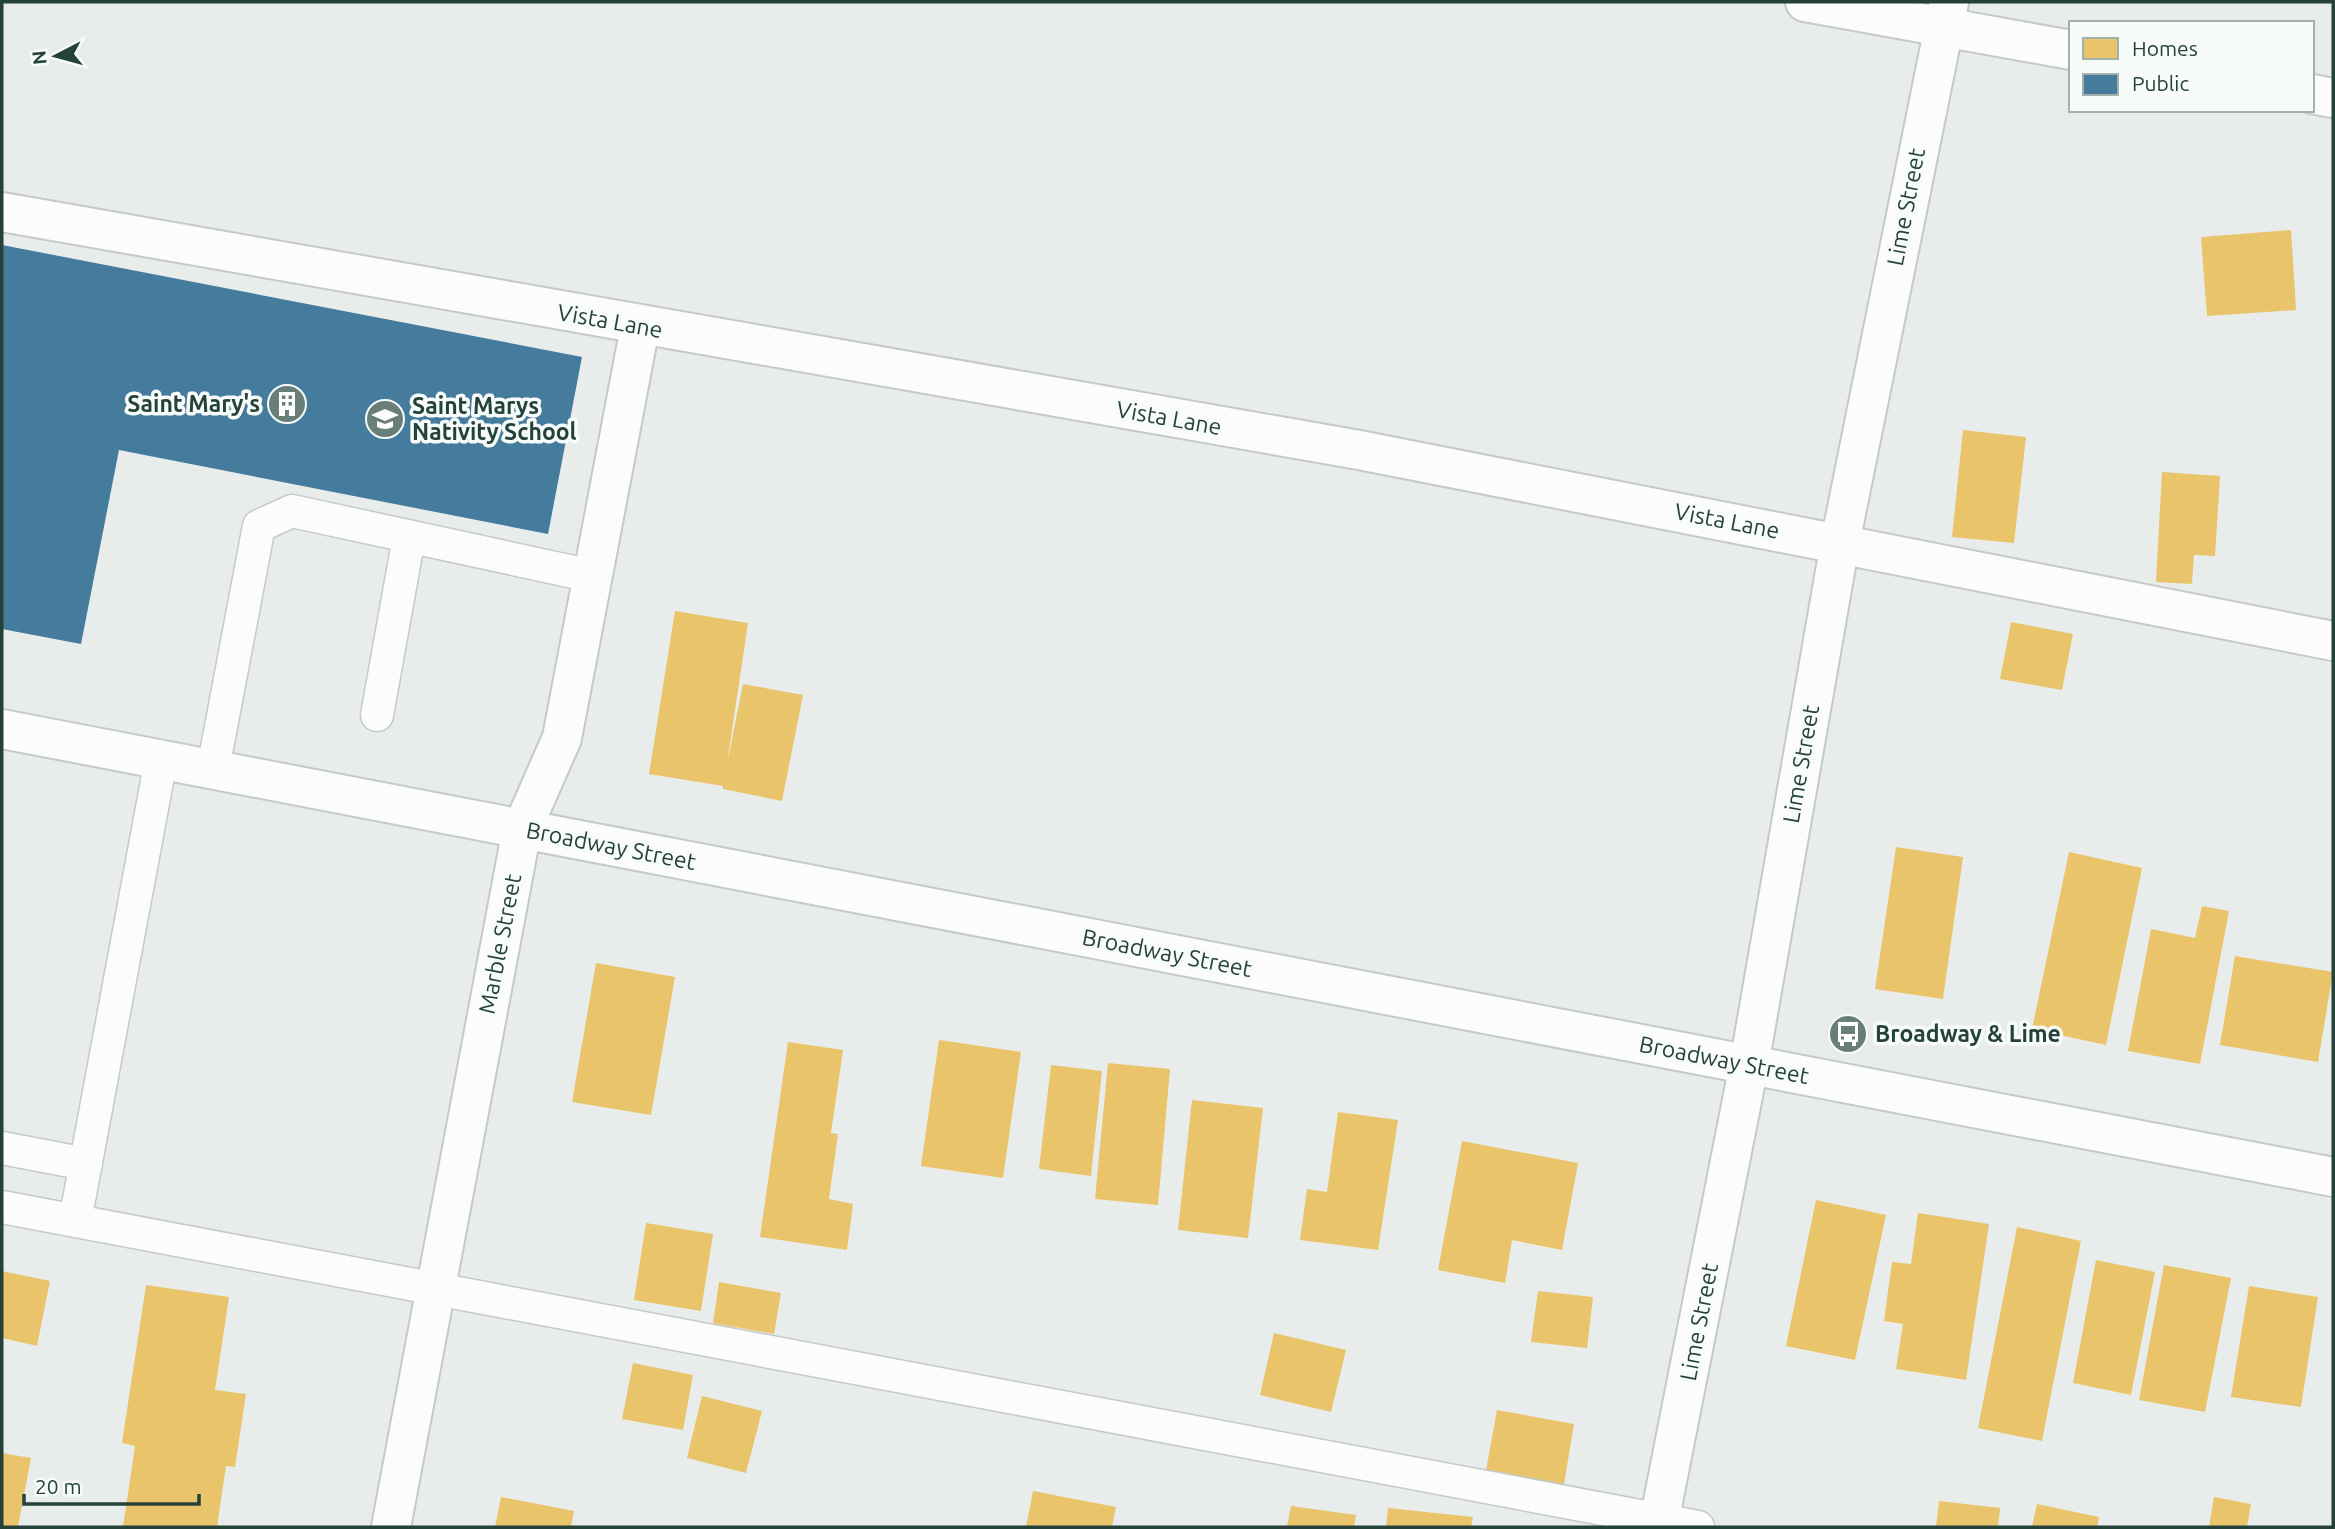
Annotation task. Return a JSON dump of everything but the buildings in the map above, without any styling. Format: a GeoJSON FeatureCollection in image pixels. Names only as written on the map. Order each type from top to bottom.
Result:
{"type":"FeatureCollection","features":[{"type":"Feature","properties":{"kind":"street"},"geometry":{"type":"LineString","coordinates":[[1805,2],[1945,14],[2069,49]]}},
{"type":"Feature","properties":{"kind":"street","name":"Lime Street"},"geometry":{"type":"LineString","coordinates":[[1659,1524],[1748,1065],[1840,543],[1945,14]]}},
{"type":"Feature","properties":{"kind":"street"},"geometry":{"type":"LineString","coordinates":[[2314,94],[2333,98]]}},
{"type":"Feature","properties":{"kind":"street","name":"Vista Lane"},"geometry":{"type":"LineString","coordinates":[[2,212],[640,327],[1359,450],[2333,641]]}},
{"type":"Feature","properties":{"kind":"street","name":"Marble Street"},"geometry":{"type":"LineString","coordinates":[[391,1527],[522,830],[562,738],[640,327]]}},
{"type":"Feature","properties":{"kind":"street","name":"Broadway Street"},"geometry":{"type":"LineString","coordinates":[[2,729],[2333,1177]]}},
{"type":"Feature","properties":{"kind":"lane"},"geometry":{"type":"LineString","coordinates":[[213,769],[259,526],[292,512],[592,576]]}},
{"type":"Feature","properties":{"kind":"lane"},"geometry":{"type":"LineString","coordinates":[[377,715],[409,537]]}},
{"type":"Feature","properties":{"kind":"lane"},"geometry":{"type":"LineString","coordinates":[[75,1221],[161,760]]}},
{"type":"Feature","properties":{"kind":"lane"},"geometry":{"type":"LineString","coordinates":[[2,1148],[86,1164]]}},
{"type":"Feature","properties":{"kind":"lane"},"geometry":{"type":"LineString","coordinates":[[2,1207],[1659,1524],[1698,1527]]}},
{"type":"Feature","properties":{"kind":"place","name":"Saint Mary's"},"geometry":{"type":"Point","coordinates":[287,404]}},
{"type":"Feature","properties":{"kind":"place","name":"Saint Marys Nativity School"},"geometry":{"type":"Point","coordinates":[385,419]}},
{"type":"Feature","properties":{"kind":"place","name":"Broadway & Lime"},"geometry":{"type":"Point","coordinates":[1848,1034]}}]}
